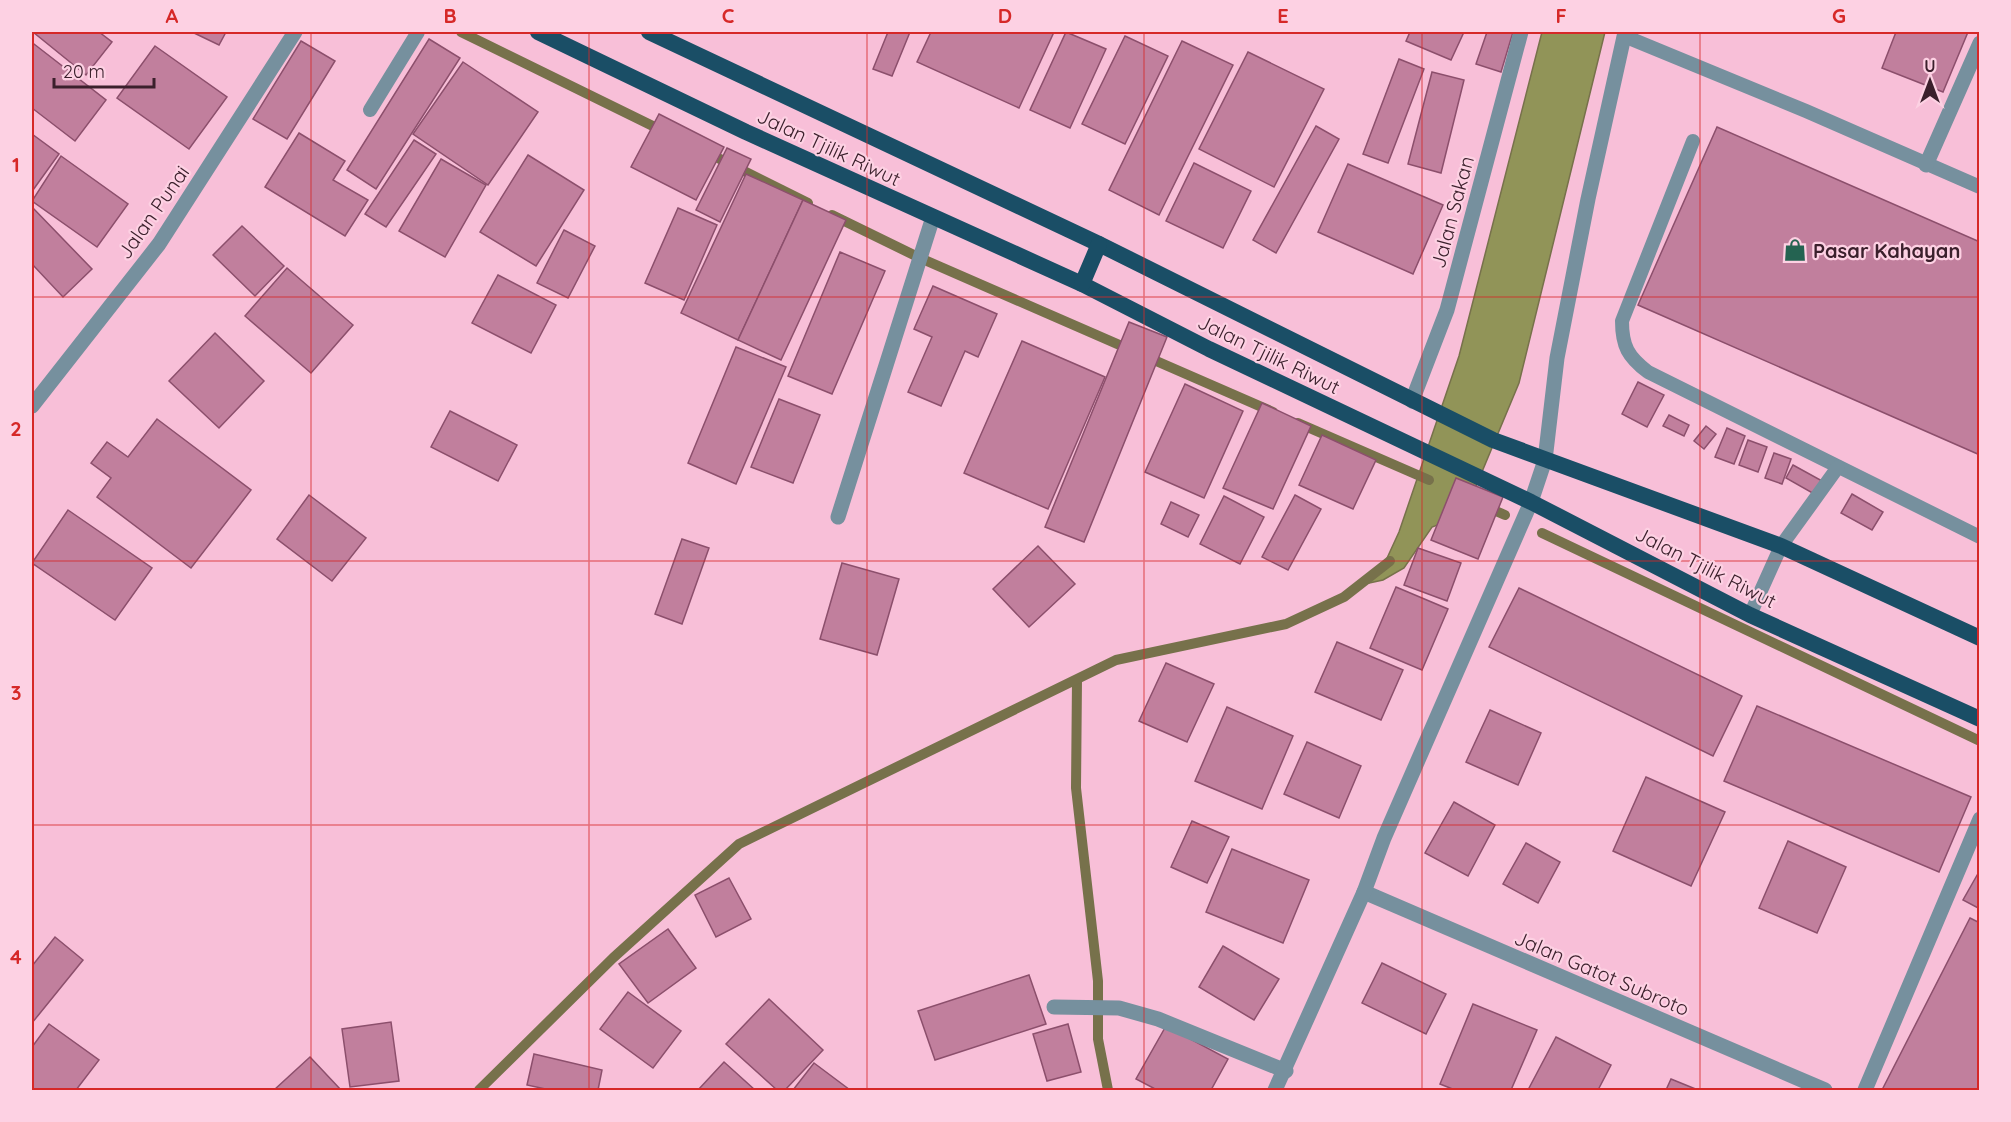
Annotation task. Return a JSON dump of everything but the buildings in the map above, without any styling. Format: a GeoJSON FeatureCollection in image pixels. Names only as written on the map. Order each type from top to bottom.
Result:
{"type":"FeatureCollection","features":[{"type":"Feature","properties":{"kind":"highway","name":"Jalan Tjilik Riwut"},"geometry":{"type":"LineString","coordinates":[[538,32],[746,132],[1082,284],[1209,349],[1531,502],[1750,615],[1980,719]]}},
{"type":"Feature","properties":{"kind":"highway","name":"Jalan Tjilik Riwut"},"geometry":{"type":"LineString","coordinates":[[649,32],[1099,244],[1493,440],[1781,546],[1980,638]]}},
{"type":"Feature","properties":{"kind":"highway"},"geometry":{"type":"LineString","coordinates":[[1082,284],[1099,244]]}},
{"type":"Feature","properties":{"kind":"street","name":"Jalan Punai"},"geometry":{"type":"LineString","coordinates":[[32,406],[159,244],[295,32]]}},
{"type":"Feature","properties":{"kind":"street","name":"Jalan Sakan"},"geometry":{"type":"LineString","coordinates":[[1412,400],[1448,310],[1521,32]]}},
{"type":"Feature","properties":{"kind":"street"},"geometry":{"type":"LineString","coordinates":[[1275,1090],[1286,1071],[1364,892],[1384,838],[1531,502],[1545,460],[1557,358],[1588,199],[1624,34]]}},
{"type":"Feature","properties":{"kind":"street"},"geometry":{"type":"LineString","coordinates":[[1926,165],[1980,43]]}},
{"type":"Feature","properties":{"kind":"street"},"geometry":{"type":"LineString","coordinates":[[838,517],[933,218]]}},
{"type":"Feature","properties":{"kind":"street"},"geometry":{"type":"LineString","coordinates":[[1865,1090],[1980,819]]}},
{"type":"Feature","properties":{"kind":"street","name":"Jalan Gatot Subroto"},"geometry":{"type":"LineString","coordinates":[[1364,892],[1825,1090]]}},
{"type":"Feature","properties":{"kind":"street"},"geometry":{"type":"LineString","coordinates":[[1054,1007],[1119,1008],[1158,1019],[1286,1071]]}},
{"type":"Feature","properties":{"kind":"lane"},"geometry":{"type":"LineString","coordinates":[[370,110],[418,32]]}},
{"type":"Feature","properties":{"kind":"lane"},"geometry":{"type":"LineString","coordinates":[[1624,34],[1980,187]]}},
{"type":"Feature","properties":{"kind":"lane"},"geometry":{"type":"LineString","coordinates":[[1693,141],[1622,321],[1622,339],[1627,354],[1648,372],[1980,537]]}},
{"type":"Feature","properties":{"kind":"lane"},"geometry":{"type":"LineString","coordinates":[[1750,615],[1781,546],[1838,467]]}},
{"type":"Feature","properties":{"kind":"shaded area"},"geometry":{"type":"Polygon","coordinates":[[[1542,32],[1605,32],[1519,383],[1464,515],[1432,527],[1404,568],[1383,580],[1360,585],[1382,569],[1399,532],[1459,356],[1542,32]]]}},
{"type":"Feature","properties":{"kind":"waterway"},"geometry":{"type":"LineString","coordinates":[[461,32],[665,132]]}},
{"type":"Feature","properties":{"kind":"waterway"},"geometry":{"type":"LineString","coordinates":[[706,152],[808,203]]}},
{"type":"Feature","properties":{"kind":"waterway"},"geometry":{"type":"LineString","coordinates":[[832,215],[920,258],[1273,412]]}},
{"type":"Feature","properties":{"kind":"waterway"},"geometry":{"type":"LineString","coordinates":[[1298,423],[1429,480]]}},
{"type":"Feature","properties":{"kind":"waterway"},"geometry":{"type":"LineString","coordinates":[[1484,506],[1505,515]]}},
{"type":"Feature","properties":{"kind":"waterway"},"geometry":{"type":"LineString","coordinates":[[1542,533],[1980,741]]}},
{"type":"Feature","properties":{"kind":"waterway"},"geometry":{"type":"LineString","coordinates":[[479,1090],[613,958],[739,844],[1116,660],[1286,624],[1344,597],[1390,561]]}},
{"type":"Feature","properties":{"kind":"waterway"},"geometry":{"type":"LineString","coordinates":[[1077,680],[1076,788],[1098,981],[1098,1039],[1108,1090]]}},
{"type":"Feature","properties":{"kind":"place","name":"Pasar Kahayan"},"geometry":{"type":"Point","coordinates":[1795,250]}}]}
